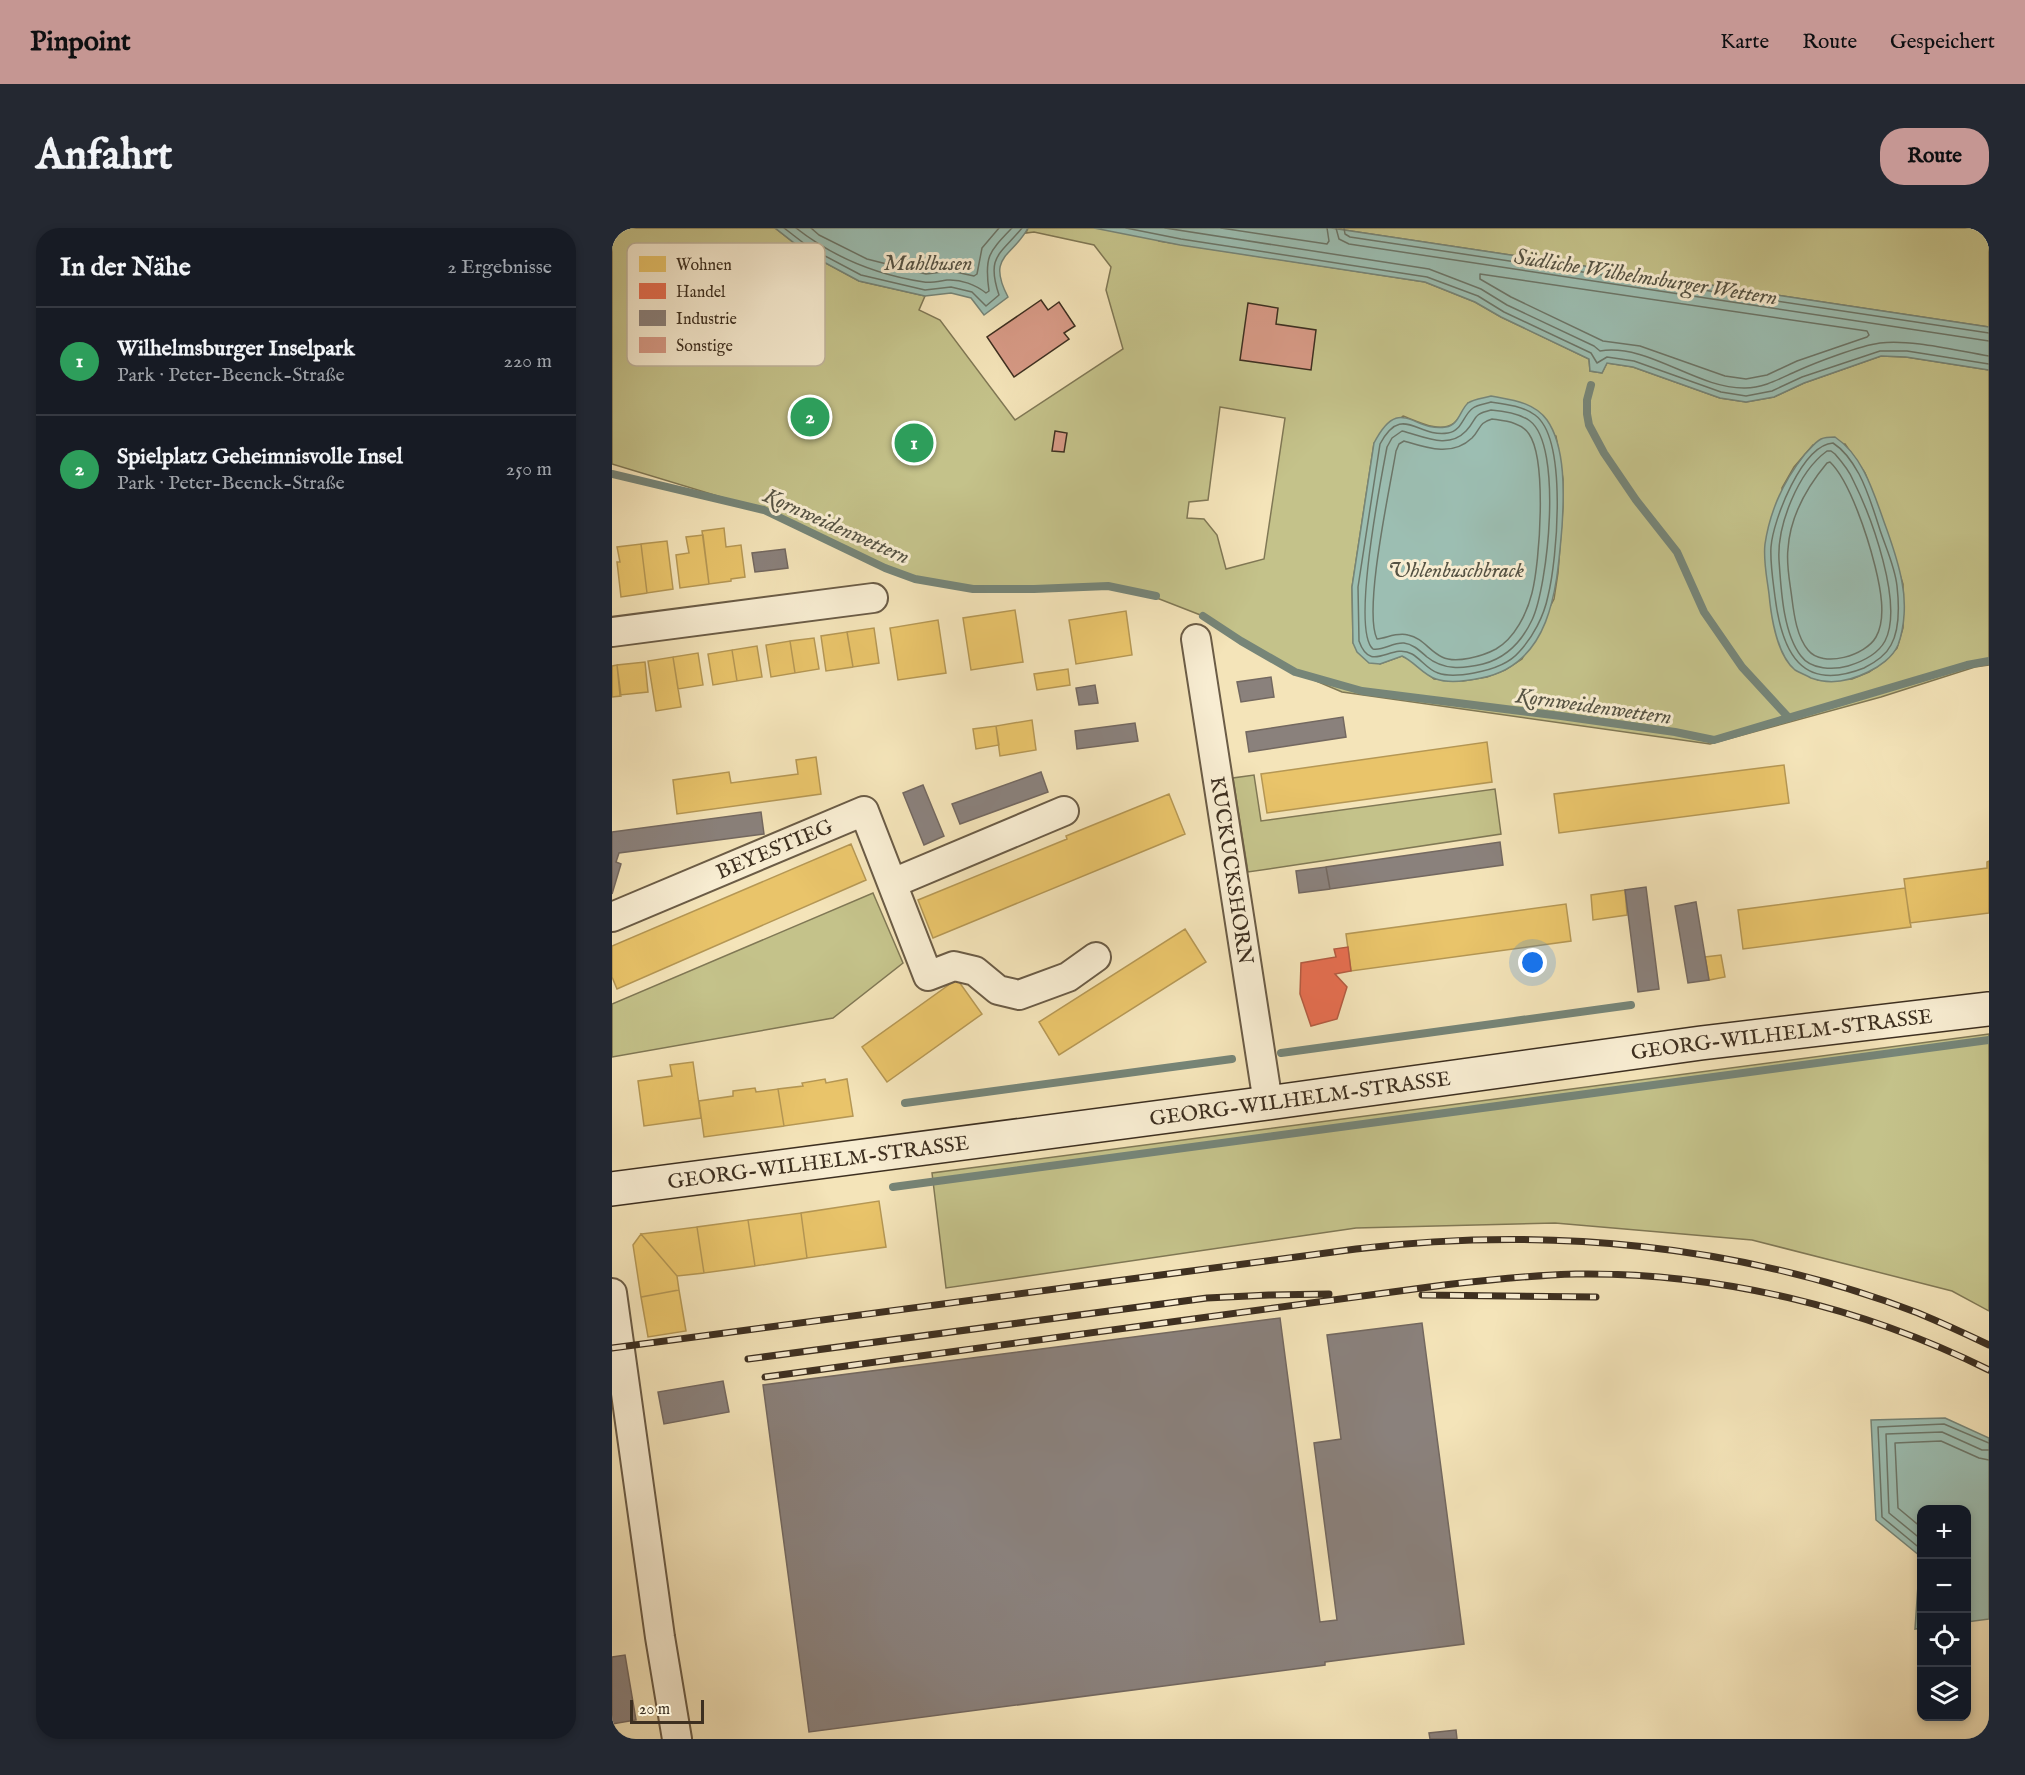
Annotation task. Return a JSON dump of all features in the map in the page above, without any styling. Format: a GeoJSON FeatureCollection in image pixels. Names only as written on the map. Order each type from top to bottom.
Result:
{"type":"FeatureCollection","features":[{"type":"Feature","properties":{"kind":"main road","name":"GEORG-WILHELM-STRASSE"},"geometry":{"type":"LineString","coordinates":[[612,1189],[1268,1103],[1701,1043],[1989,1009]]}},
{"type":"Feature","properties":{"kind":"street"},"geometry":{"type":"LineString","coordinates":[[612,632],[873,598]]}},
{"type":"Feature","properties":{"kind":"street","name":"KUCKUCKSHORN"},"geometry":{"type":"LineString","coordinates":[[1196,639],[1268,1103]]}},
{"type":"Feature","properties":{"kind":"street","name":"BEYESTIEG"},"geometry":{"type":"LineString","coordinates":[[612,917],[864,811],[928,976],[954,966],[975,971],[998,990],[1018,995],[1068,977],[1096,957]]}},
{"type":"Feature","properties":{"kind":"street"},"geometry":{"type":"LineString","coordinates":[[893,883],[1064,812]]}},
{"type":"Feature","properties":{"kind":"street"},"geometry":{"type":"LineString","coordinates":[[612,1293],[660,1637],[677,1739]]}},
{"type":"Feature","properties":{"kind":"shaded area"},"geometry":{"type":"Polygon","coordinates":[[[612,228],[775,228],[794,243],[627,243],[627,366],[825,366],[825,263],[859,281],[925,296],[919,310],[940,320],[1015,420],[1123,349],[1106,290],[1111,267],[1094,245],[1034,232],[1026,233],[1028,228],[1161,228],[1159,241],[1425,282],[1475,302],[1589,359],[1590,371],[1602,373],[1607,363],[1633,367],[1720,398],[1746,402],[1774,397],[1804,383],[1881,356],[1906,357],[1989,370],[1989,665],[1975,667],[1881,697],[1710,744],[1342,692],[1295,672],[1203,616],[1144,593],[1108,586],[973,589],[915,579],[885,568],[764,510],[612,464],[612,228]],[[1468,403],[1454,423],[1448,426],[1428,426],[1403,416],[1374,443],[1352,587],[1353,643],[1380,664],[1402,656],[1411,660],[1434,679],[1463,681],[1487,677],[1505,670],[1522,659],[1554,599],[1558,573],[1563,479],[1556,436],[1468,403]],[[1220,407],[1208,500],[1189,502],[1187,518],[1204,519],[1217,535],[1226,569],[1264,559],[1285,418],[1220,407]],[[1845,444],[1813,445],[1794,467],[1782,488],[1796,670],[1818,680],[1852,679],[1869,672],[1885,661],[1897,648],[1903,628],[1903,584],[1865,473],[1845,444]]]}},
{"type":"Feature","properties":{"kind":"shaded area"},"geometry":{"type":"Polygon","coordinates":[[[1331,228],[1989,228],[1989,327],[1331,228]]]}},
{"type":"Feature","properties":{"kind":"shaded area"},"geometry":{"type":"Polygon","coordinates":[[[1254,775],[1261,821],[1495,789],[1501,834],[1248,872],[1233,778],[1254,775]]]}},
{"type":"Feature","properties":{"kind":"shaded area"},"geometry":{"type":"Polygon","coordinates":[[[873,893],[903,963],[833,1018],[612,1057],[612,1004],[873,893]]]}},
{"type":"Feature","properties":{"kind":"shaded area"},"geometry":{"type":"Polygon","coordinates":[[[1989,1034],[1989,1311],[1952,1291],[1752,1240],[1555,1223],[1356,1228],[946,1288],[932,1173],[1989,1034]]]}},
{"type":"Feature","properties":{"kind":"water","name":"Mahlbusen"},"geometry":{"type":"Polygon","coordinates":[[[775,228],[1028,228],[1001,264],[1002,283],[1008,297],[984,315],[971,298],[951,293],[925,296],[859,281],[825,263],[825,243],[794,243],[775,228]]]}},
{"type":"Feature","properties":{"kind":"water","name":"Südliche Wilhelmsburger Wettern"},"geometry":{"type":"Polygon","coordinates":[[[1094,228],[1331,228],[1989,327],[1989,370],[1906,357],[1881,356],[1804,383],[1774,397],[1746,402],[1720,398],[1633,367],[1607,363],[1602,373],[1590,371],[1589,359],[1475,302],[1425,282],[1180,245],[1094,228]]]}},
{"type":"Feature","properties":{"kind":"water","name":"Uhlenbuschbrack"},"geometry":{"type":"Polygon","coordinates":[[[1491,396],[1522,403],[1536,409],[1547,420],[1558,444],[1563,487],[1562,527],[1557,573],[1547,619],[1537,639],[1523,657],[1505,670],[1481,678],[1458,682],[1441,681],[1427,675],[1402,656],[1380,664],[1369,663],[1357,652],[1353,643],[1352,587],[1374,443],[1383,428],[1392,420],[1407,418],[1424,425],[1446,427],[1457,420],[1468,403],[1491,396]]]}},
{"type":"Feature","properties":{"kind":"water"},"geometry":{"type":"Polygon","coordinates":[[[1835,437],[1854,455],[1868,479],[1898,563],[1904,606],[1898,645],[1889,657],[1877,667],[1861,675],[1833,682],[1811,678],[1795,670],[1784,655],[1779,645],[1771,613],[1765,550],[1767,532],[1774,508],[1791,474],[1817,442],[1824,438],[1835,437]]]}},
{"type":"Feature","properties":{"kind":"water"},"geometry":{"type":"Polygon","coordinates":[[[1945,1418],[1989,1438],[1989,1619],[1971,1621],[1971,1505],[1917,1505],[1917,1554],[1876,1520],[1871,1420],[1945,1418]]]}},
{"type":"Feature","properties":{"kind":"water"},"geometry":{"type":"Polygon","coordinates":[[[1917,1600],[1917,1629],[1915,1629],[1917,1600]]]}},
{"type":"Feature","properties":{"kind":"building: Wohnen"},"geometry":{"type":"Polygon","coordinates":[[[724,528],[726,547],[741,545],[745,577],[709,584],[702,531],[724,528]]]}},
{"type":"Feature","properties":{"kind":"building: Wohnen"},"geometry":{"type":"Polygon","coordinates":[[[703,535],[709,584],[680,588],[676,555],[689,553],[686,537],[703,535]]]}},
{"type":"Feature","properties":{"kind":"building: Wohnen"},"geometry":{"type":"Polygon","coordinates":[[[667,541],[673,589],[647,593],[641,544],[667,541]]]}},
{"type":"Feature","properties":{"kind":"building: Wohnen"},"geometry":{"type":"Polygon","coordinates":[[[641,544],[647,593],[621,597],[617,547],[641,544]]]}},
{"type":"Feature","properties":{"kind":"building: Wohnen"},"geometry":{"type":"Polygon","coordinates":[[[1015,610],[1023,662],[971,670],[963,618],[1015,610]]]}},
{"type":"Feature","properties":{"kind":"building: Wohnen"},"geometry":{"type":"Polygon","coordinates":[[[1126,611],[1132,655],[1076,664],[1069,620],[1126,611]]]}},
{"type":"Feature","properties":{"kind":"building: Wohnen"},"geometry":{"type":"Polygon","coordinates":[[[938,620],[946,673],[898,680],[890,628],[938,620]]]}},
{"type":"Feature","properties":{"kind":"building: Wohnen"},"geometry":{"type":"Polygon","coordinates":[[[874,628],[879,663],[853,667],[847,632],[874,628]]]}},
{"type":"Feature","properties":{"kind":"building: Wohnen"},"geometry":{"type":"Polygon","coordinates":[[[847,632],[853,667],[826,671],[821,636],[847,632]]]}},
{"type":"Feature","properties":{"kind":"building: Wohnen"},"geometry":{"type":"Polygon","coordinates":[[[814,638],[819,669],[795,673],[790,641],[814,638]]]}},
{"type":"Feature","properties":{"kind":"building: Wohnen"},"geometry":{"type":"Polygon","coordinates":[[[790,641],[795,673],[771,677],[766,645],[790,641]]]}},
{"type":"Feature","properties":{"kind":"building: Wohnen"},"geometry":{"type":"Polygon","coordinates":[[[757,646],[762,677],[737,681],[732,650],[757,646]]]}},
{"type":"Feature","properties":{"kind":"building: Wohnen"},"geometry":{"type":"Polygon","coordinates":[[[732,650],[737,681],[713,685],[708,654],[732,650]]]}},
{"type":"Feature","properties":{"kind":"building: Wohnen"},"geometry":{"type":"Polygon","coordinates":[[[698,653],[703,685],[678,689],[673,657],[698,653]]]}},
{"type":"Feature","properties":{"kind":"building: Wohnen"},"geometry":{"type":"Polygon","coordinates":[[[673,657],[681,707],[656,711],[648,661],[673,657]]]}},
{"type":"Feature","properties":{"kind":"building: Wohnen"},"geometry":{"type":"Polygon","coordinates":[[[645,662],[648,692],[620,695],[617,665],[645,662]]]}},
{"type":"Feature","properties":{"kind":"building: Wohnen"},"geometry":{"type":"Polygon","coordinates":[[[617,665],[621,696],[612,697],[612,666],[617,665]]]}},
{"type":"Feature","properties":{"kind":"building: Wohnen"},"geometry":{"type":"Polygon","coordinates":[[[1068,669],[1070,685],[1037,690],[1034,674],[1068,669]]]}},
{"type":"Feature","properties":{"kind":"building: Wohnen"},"geometry":{"type":"Polygon","coordinates":[[[1032,720],[1036,750],[1000,756],[996,726],[1032,720]]]}},
{"type":"Feature","properties":{"kind":"building: Wohnen"},"geometry":{"type":"Polygon","coordinates":[[[996,726],[999,745],[976,749],[973,729],[996,726]]]}},
{"type":"Feature","properties":{"kind":"building: Wohnen"},"geometry":{"type":"Polygon","coordinates":[[[1487,742],[1492,782],[1267,813],[1261,774],[1487,742]]]}},
{"type":"Feature","properties":{"kind":"building: Wohnen"},"geometry":{"type":"Polygon","coordinates":[[[816,757],[821,794],[677,814],[673,780],[729,772],[731,783],[798,774],[796,760],[816,757]]]}},
{"type":"Feature","properties":{"kind":"building: Wohnen"},"geometry":{"type":"Polygon","coordinates":[[[1784,765],[1789,803],[1559,833],[1554,794],[1784,765]]]}},
{"type":"Feature","properties":{"kind":"building: Wohnen"},"geometry":{"type":"Polygon","coordinates":[[[1169,794],[1185,834],[933,938],[918,900],[1169,794]]]}},
{"type":"Feature","properties":{"kind":"building: Wohnen"},"geometry":{"type":"Polygon","coordinates":[[[851,844],[866,880],[617,989],[612,977],[612,946],[851,844]]]}},
{"type":"Feature","properties":{"kind":"building: Wohnen"},"geometry":{"type":"Polygon","coordinates":[[[1989,861],[1989,913],[1910,923],[1904,879],[1987,868],[1989,861]]]}},
{"type":"Feature","properties":{"kind":"building: Wohnen"},"geometry":{"type":"Polygon","coordinates":[[[1905,888],[1911,927],[1743,949],[1738,910],[1905,888]]]}},
{"type":"Feature","properties":{"kind":"building: Wohnen"},"geometry":{"type":"Polygon","coordinates":[[[1625,890],[1627,915],[1593,920],[1591,895],[1625,890]]]}},
{"type":"Feature","properties":{"kind":"building: Wohnen"},"geometry":{"type":"Polygon","coordinates":[[[1566,904],[1571,941],[1351,971],[1346,934],[1566,904]]]}},
{"type":"Feature","properties":{"kind":"building: Wohnen"},"geometry":{"type":"Polygon","coordinates":[[[1185,929],[1206,962],[1059,1055],[1039,1022],[1185,929]]]}},
{"type":"Feature","properties":{"kind":"building: Wohnen"},"geometry":{"type":"Polygon","coordinates":[[[1721,955],[1725,977],[1709,980],[1705,957],[1721,955]]]}},
{"type":"Feature","properties":{"kind":"building: Wohnen"},"geometry":{"type":"Polygon","coordinates":[[[957,979],[982,1014],[887,1082],[862,1047],[957,979]]]}},
{"type":"Feature","properties":{"kind":"building: Wohnen"},"geometry":{"type":"Polygon","coordinates":[[[693,1062],[701,1118],[644,1126],[638,1081],[672,1076],[670,1065],[693,1062]]]}},
{"type":"Feature","properties":{"kind":"building: Wohnen"},"geometry":{"type":"Polygon","coordinates":[[[825,1079],[826,1083],[847,1079],[853,1116],[784,1126],[778,1089],[803,1086],[802,1083],[825,1079]]]}},
{"type":"Feature","properties":{"kind":"building: Wohnen"},"geometry":{"type":"Polygon","coordinates":[[[755,1088],[756,1092],[778,1089],[784,1126],[704,1137],[699,1101],[733,1096],[733,1091],[755,1088]]]}},
{"type":"Feature","properties":{"kind":"building: Wohnen"},"geometry":{"type":"Polygon","coordinates":[[[879,1201],[886,1247],[807,1258],[801,1213],[879,1201]]]}},
{"type":"Feature","properties":{"kind":"building: Wohnen"},"geometry":{"type":"Polygon","coordinates":[[[801,1213],[807,1258],[755,1266],[748,1220],[801,1213]]]}},
{"type":"Feature","properties":{"kind":"building: Wohnen"},"geometry":{"type":"Polygon","coordinates":[[[748,1220],[755,1266],[704,1273],[697,1227],[748,1220]]]}},
{"type":"Feature","properties":{"kind":"building: Wohnen"},"geometry":{"type":"Polygon","coordinates":[[[697,1227],[704,1273],[677,1276],[641,1234],[697,1227]]]}},
{"type":"Feature","properties":{"kind":"building: Wohnen"},"geometry":{"type":"Polygon","coordinates":[[[641,1234],[677,1276],[679,1290],[641,1297],[633,1245],[641,1234]]]}},
{"type":"Feature","properties":{"kind":"building: Wohnen"},"geometry":{"type":"Polygon","coordinates":[[[679,1290],[686,1331],[648,1337],[641,1297],[679,1290]]]}},
{"type":"Feature","properties":{"kind":"building: Handel"},"geometry":{"type":"Polygon","coordinates":[[[1348,947],[1351,971],[1335,974],[1347,987],[1337,1019],[1311,1026],[1300,994],[1301,963],[1336,957],[1334,949],[1348,947]]]}},
{"type":"Feature","properties":{"kind":"building: Industrie"},"geometry":{"type":"Polygon","coordinates":[[[785,549],[788,568],[755,572],[752,553],[785,549]]]}},
{"type":"Feature","properties":{"kind":"building: Industrie"},"geometry":{"type":"Polygon","coordinates":[[[1271,677],[1274,697],[1241,702],[1237,682],[1271,677]]]}},
{"type":"Feature","properties":{"kind":"building: Industrie"},"geometry":{"type":"Polygon","coordinates":[[[1095,685],[1098,703],[1079,705],[1076,688],[1095,685]]]}},
{"type":"Feature","properties":{"kind":"building: Industrie"},"geometry":{"type":"Polygon","coordinates":[[[1343,717],[1346,737],[1249,752],[1246,732],[1343,717]]]}},
{"type":"Feature","properties":{"kind":"building: Industrie"},"geometry":{"type":"Polygon","coordinates":[[[1135,723],[1138,741],[1077,749],[1075,731],[1135,723]]]}},
{"type":"Feature","properties":{"kind":"building: Industrie"},"geometry":{"type":"Polygon","coordinates":[[[1041,772],[1048,792],[960,824],[952,804],[1041,772]]]}},
{"type":"Feature","properties":{"kind":"building: Industrie"},"geometry":{"type":"Polygon","coordinates":[[[923,785],[944,836],[924,845],[903,793],[923,785]]]}},
{"type":"Feature","properties":{"kind":"building: Industrie"},"geometry":{"type":"Polygon","coordinates":[[[761,812],[764,834],[619,853],[616,862],[621,864],[612,894],[612,832],[761,812]]]}},
{"type":"Feature","properties":{"kind":"building: Industrie"},"geometry":{"type":"Polygon","coordinates":[[[1500,842],[1503,865],[1330,889],[1326,867],[1500,842]]]}},
{"type":"Feature","properties":{"kind":"building: Industrie"},"geometry":{"type":"Polygon","coordinates":[[[1326,867],[1330,889],[1299,893],[1296,871],[1326,867]]]}},
{"type":"Feature","properties":{"kind":"building: Industrie"},"geometry":{"type":"Polygon","coordinates":[[[1646,887],[1659,989],[1638,992],[1625,890],[1646,887]]]}},
{"type":"Feature","properties":{"kind":"building: Industrie"},"geometry":{"type":"Polygon","coordinates":[[[1696,902],[1709,980],[1688,983],[1675,906],[1696,902]]]}},
{"type":"Feature","properties":{"kind":"building: Industrie"},"geometry":{"type":"Polygon","coordinates":[[[1280,1318],[1320,1622],[1337,1620],[1314,1443],[1341,1439],[1327,1335],[1422,1323],[1464,1644],[1325,1662],[1325,1665],[809,1732],[763,1385],[1280,1318]]]}},
{"type":"Feature","properties":{"kind":"building: Industrie"},"geometry":{"type":"Polygon","coordinates":[[[723,1381],[729,1412],[664,1424],[658,1392],[723,1381]]]}},
{"type":"Feature","properties":{"kind":"building: Industrie"},"geometry":{"type":"Polygon","coordinates":[[[625,1655],[636,1720],[612,1724],[612,1657],[625,1655]]]}},
{"type":"Feature","properties":{"kind":"building: Industrie"},"geometry":{"type":"Polygon","coordinates":[[[1456,1730],[1457,1739],[1430,1739],[1429,1733],[1456,1730]]]}},
{"type":"Feature","properties":{"kind":"building: Sonstige"},"geometry":{"type":"Polygon","coordinates":[[[1041,300],[1048,310],[1059,302],[1075,326],[1064,333],[1069,339],[1014,377],[987,337],[1041,300]]]}},
{"type":"Feature","properties":{"kind":"building: Sonstige"},"geometry":{"type":"Polygon","coordinates":[[[1248,303],[1278,308],[1276,324],[1316,330],[1311,370],[1240,360],[1248,303]]]}},
{"type":"Feature","properties":{"kind":"building: Sonstige"},"geometry":{"type":"Polygon","coordinates":[[[1055,431],[1067,433],[1064,452],[1052,451],[1055,431]]]}},
{"type":"Feature","properties":{"kind":"waterway"},"geometry":{"type":"LineString","coordinates":[[1591,385],[1587,400],[1589,425],[1604,453],[1636,500],[1677,552],[1704,612],[1742,667],[1789,718]]}},
{"type":"Feature","properties":{"kind":"waterway","name":"Kornweidenwettern"},"geometry":{"type":"LineString","coordinates":[[612,474],[764,510],[885,568],[915,579],[973,589],[1108,586],[1156,596]]}},
{"type":"Feature","properties":{"kind":"waterway","name":"Kornweidenwettern"},"geometry":{"type":"LineString","coordinates":[[1203,616],[1295,672],[1362,691],[1561,716],[1675,732],[1714,740],[1967,665],[1989,661]]}},
{"type":"Feature","properties":{"kind":"waterway"},"geometry":{"type":"LineString","coordinates":[[1281,1053],[1631,1005]]}},
{"type":"Feature","properties":{"kind":"waterway"},"geometry":{"type":"LineString","coordinates":[[893,1187],[1989,1040]]}},
{"type":"Feature","properties":{"kind":"waterway"},"geometry":{"type":"LineString","coordinates":[[905,1103],[1232,1059]]}},
{"type":"Feature","properties":{"kind":"railway"},"geometry":{"type":"LineString","coordinates":[[612,1348],[1356,1249],[1427,1242],[1499,1240],[1570,1241],[1641,1246],[1712,1256],[1850,1289],[1918,1313],[1989,1345]]}},
{"type":"Feature","properties":{"kind":"railway"},"geometry":{"type":"LineString","coordinates":[[765,1377],[1444,1285],[1576,1274],[1683,1279],[1788,1298],[1840,1311],[1891,1328],[1989,1370]]}},
{"type":"Feature","properties":{"kind":"railway"},"geometry":{"type":"LineString","coordinates":[[748,1359],[1207,1298],[1329,1294]]}},
{"type":"Feature","properties":{"kind":"railway"},"geometry":{"type":"LineString","coordinates":[[1422,1295],[1596,1297]]}},
{"type":"Feature","properties":{"kind":"place","name":"Spielplatz Geheimnisvolle Insel"},"geometry":{"type":"Point","coordinates":[810,417]}},
{"type":"Feature","properties":{"kind":"place","name":"Wilhelmsburger Inselpark"},"geometry":{"type":"Point","coordinates":[914,443]}}]}
